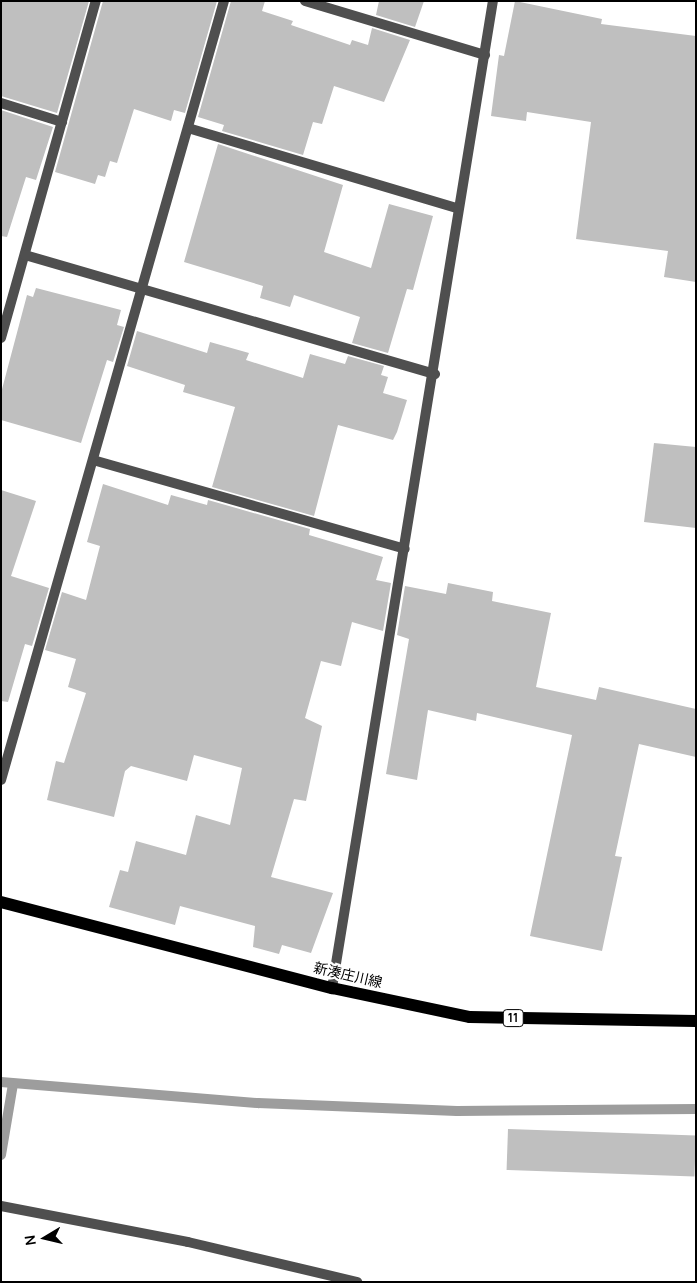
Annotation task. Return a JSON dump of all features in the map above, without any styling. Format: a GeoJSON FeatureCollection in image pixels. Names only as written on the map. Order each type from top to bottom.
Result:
{"type":"FeatureCollection","features":[{"type":"Feature","properties":{"kind":"main road","name":"新湊庄川線"},"geometry":{"type":"LineString","coordinates":[[1,902],[332,988],[470,1017],[696,1021]]}},
{"type":"Feature","properties":{"kind":"street"},"geometry":{"type":"LineString","coordinates":[[1,338],[96,1]]}},
{"type":"Feature","properties":{"kind":"street"},"geometry":{"type":"LineString","coordinates":[[1,780],[143,290],[224,1]]}},
{"type":"Feature","properties":{"kind":"street"},"geometry":{"type":"LineString","coordinates":[[305,1],[485,55]]}},
{"type":"Feature","properties":{"kind":"street"},"geometry":{"type":"LineString","coordinates":[[332,988],[435,374],[457,208],[493,1]]}},
{"type":"Feature","properties":{"kind":"street"},"geometry":{"type":"LineString","coordinates":[[1,103],[62,122]]}},
{"type":"Feature","properties":{"kind":"street"},"geometry":{"type":"LineString","coordinates":[[188,128],[457,208]]}},
{"type":"Feature","properties":{"kind":"street"},"geometry":{"type":"LineString","coordinates":[[25,255],[435,374]]}},
{"type":"Feature","properties":{"kind":"street"},"geometry":{"type":"LineString","coordinates":[[93,460],[405,549]]}},
{"type":"Feature","properties":{"kind":"street"},"geometry":{"type":"LineString","coordinates":[[1,1206],[188,1242],[357,1282]]}},
{"type":"Feature","properties":{"kind":"building"},"geometry":{"type":"Polygon","coordinates":[[[1,1],[89,1],[57,113],[1,96],[1,1]]]}},
{"type":"Feature","properties":{"kind":"building"},"geometry":{"type":"Polygon","coordinates":[[[103,1],[217,1],[185,113],[174,110],[171,121],[134,109],[117,163],[110,161],[105,177],[98,175],[95,184],[55,172],[103,1]]]}},
{"type":"Feature","properties":{"kind":"building"},"geometry":{"type":"Polygon","coordinates":[[[231,1],[265,1],[262,11],[293,21],[291,25],[350,45],[352,40],[368,45],[372,28],[410,40],[384,102],[334,86],[322,124],[313,122],[303,155],[222,131],[224,125],[198,117],[231,1]]]}},
{"type":"Feature","properties":{"kind":"building"},"geometry":{"type":"Polygon","coordinates":[[[379,1],[424,1],[415,27],[376,15],[379,1]]]}},
{"type":"Feature","properties":{"kind":"building"},"geometry":{"type":"Polygon","coordinates":[[[515,1],[602,19],[601,24],[696,36],[696,282],[664,277],[668,251],[576,239],[591,122],[527,112],[526,121],[491,116],[499,55],[504,56],[515,1]]]}},
{"type":"Feature","properties":{"kind":"building"},"geometry":{"type":"Polygon","coordinates":[[[1,110],[53,127],[36,180],[26,177],[7,237],[1,236],[1,110]]]}},
{"type":"Feature","properties":{"kind":"building"},"geometry":{"type":"Polygon","coordinates":[[[218,144],[343,185],[324,252],[371,268],[389,204],[433,216],[413,290],[407,289],[388,353],[352,343],[360,317],[294,295],[290,307],[260,298],[263,286],[184,262],[218,144]]]}},
{"type":"Feature","properties":{"kind":"building"},"geometry":{"type":"Polygon","coordinates":[[[36,288],[121,310],[117,325],[124,327],[113,362],[107,360],[81,443],[1,420],[1,393],[10,359],[27,295],[33,297],[36,288]]]}},
{"type":"Feature","properties":{"kind":"building"},"geometry":{"type":"Polygon","coordinates":[[[137,331],[207,353],[210,342],[249,353],[246,360],[303,378],[310,354],[345,364],[348,356],[384,366],[381,375],[388,377],[383,393],[407,400],[397,432],[393,440],[338,425],[314,516],[212,487],[235,407],[183,392],[185,385],[127,366],[137,331]]]}},
{"type":"Feature","properties":{"kind":"building"},"geometry":{"type":"Polygon","coordinates":[[[654,443],[696,447],[696,528],[644,522],[654,443]]]}},
{"type":"Feature","properties":{"kind":"building"},"geometry":{"type":"Polygon","coordinates":[[[103,484],[168,505],[171,495],[207,505],[208,500],[310,529],[309,535],[383,557],[376,580],[391,583],[383,631],[352,622],[341,666],[321,661],[305,718],[322,726],[306,801],[294,799],[271,877],[333,893],[311,953],[282,945],[279,954],[253,947],[255,926],[180,906],[175,925],[109,907],[120,870],[128,872],[136,841],[186,855],[196,815],[230,825],[242,768],[194,755],[187,781],[131,766],[125,771],[114,817],[47,800],[56,761],[64,763],[86,693],[68,687],[76,659],[45,650],[62,592],[86,600],[100,546],[87,542],[103,484]]]}},
{"type":"Feature","properties":{"kind":"building"},"geometry":{"type":"Polygon","coordinates":[[[1,490],[36,501],[11,576],[49,588],[32,646],[25,644],[8,702],[1,701],[1,490]]]}},
{"type":"Feature","properties":{"kind":"building"},"geometry":{"type":"Polygon","coordinates":[[[448,583],[493,592],[492,601],[551,613],[536,687],[596,700],[599,687],[696,709],[696,757],[639,744],[615,856],[622,857],[602,951],[530,936],[572,735],[477,713],[476,721],[428,710],[417,780],[386,774],[409,639],[397,635],[405,586],[446,594],[448,583]]]}},
{"type":"Feature","properties":{"kind":"building"},"geometry":{"type":"Polygon","coordinates":[[[508,1129],[696,1136],[694,1177],[507,1170],[508,1129]]]}},
{"type":"Feature","properties":{"kind":"waterway"},"geometry":{"type":"LineString","coordinates":[[1,1082],[258,1103],[457,1111],[696,1109]]}},
{"type":"Feature","properties":{"kind":"waterway"},"geometry":{"type":"LineString","coordinates":[[1,1155],[13,1084]]}}]}
